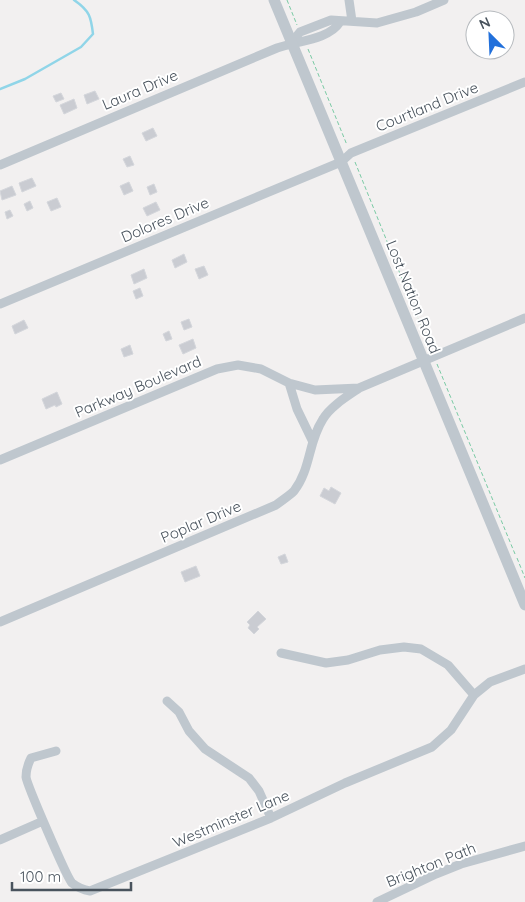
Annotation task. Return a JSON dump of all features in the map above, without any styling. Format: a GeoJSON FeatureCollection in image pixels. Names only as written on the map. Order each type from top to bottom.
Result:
{"type":"FeatureCollection","features":[{"type":"Feature","properties":{"kind":"street","name":"Lost Nation Road"},"geometry":{"type":"LineString","coordinates":[[274,0],[341,162],[428,359],[525,605]]}},
{"type":"Feature","properties":{"kind":"street"},"geometry":{"type":"LineString","coordinates":[[350,0],[352,21]]}},
{"type":"Feature","properties":{"kind":"street"},"geometry":{"type":"LineString","coordinates":[[291,43],[300,32],[331,20],[377,23],[416,12],[444,0]]}},
{"type":"Feature","properties":{"kind":"street"},"geometry":{"type":"LineString","coordinates":[[291,43],[305,42],[336,29],[340,22]]}},
{"type":"Feature","properties":{"kind":"street","name":"Laura Drive"},"geometry":{"type":"LineString","coordinates":[[0,165],[291,43]]}},
{"type":"Feature","properties":{"kind":"street","name":"Courtland Drive"},"geometry":{"type":"LineString","coordinates":[[341,162],[351,153],[525,82]]}},
{"type":"Feature","properties":{"kind":"street","name":"Dolores Drive"},"geometry":{"type":"LineString","coordinates":[[0,304],[341,162]]}},
{"type":"Feature","properties":{"kind":"street","name":"Parkway Boulevard"},"geometry":{"type":"LineString","coordinates":[[0,460],[217,369],[238,365],[261,369],[289,383],[315,390],[360,388],[525,318]]}},
{"type":"Feature","properties":{"kind":"street"},"geometry":{"type":"LineString","coordinates":[[289,383],[296,409],[312,440]]}},
{"type":"Feature","properties":{"kind":"street","name":"Poplar Drive"},"geometry":{"type":"LineString","coordinates":[[0,622],[276,505],[293,492],[302,478],[306,470],[312,440],[323,417],[342,400],[360,388]]}},
{"type":"Feature","properties":{"kind":"street"},"geometry":{"type":"LineString","coordinates":[[281,653],[326,663],[348,660],[380,650],[421,649],[448,665],[474,695]]}},
{"type":"Feature","properties":{"kind":"street","name":"Westminster Lane"},"geometry":{"type":"LineString","coordinates":[[56,751],[31,758],[26,777],[72,883],[84,890],[90,891],[271,818],[346,783],[432,747],[451,730],[474,695],[490,682],[525,669]]}},
{"type":"Feature","properties":{"kind":"street"},"geometry":{"type":"LineString","coordinates":[[167,701],[179,712],[189,731],[205,749],[249,778],[259,791],[271,818]]}},
{"type":"Feature","properties":{"kind":"street"},"geometry":{"type":"LineString","coordinates":[[0,840],[44,821]]}},
{"type":"Feature","properties":{"kind":"street","name":"Brighton Path"},"geometry":{"type":"LineString","coordinates":[[378,902],[461,864],[525,846]]}},
{"type":"Feature","properties":{"kind":"path"},"geometry":{"type":"LineString","coordinates":[[287,0],[300,32]]}},
{"type":"Feature","properties":{"kind":"path"},"geometry":{"type":"LineString","coordinates":[[305,42],[351,153],[428,359],[525,578]]}},
{"type":"Feature","properties":{"kind":"building"},"geometry":{"type":"Polygon","coordinates":[[[95,91],[99,99],[87,104],[84,95],[95,91]]]}},
{"type":"Feature","properties":{"kind":"building"},"geometry":{"type":"Polygon","coordinates":[[[61,93],[64,99],[56,102],[53,96],[61,93]]]}},
{"type":"Feature","properties":{"kind":"building"},"geometry":{"type":"Polygon","coordinates":[[[74,99],[77,108],[64,114],[60,105],[74,99]]]}},
{"type":"Feature","properties":{"kind":"building"},"geometry":{"type":"Polygon","coordinates":[[[153,128],[157,136],[146,141],[142,133],[153,128]]]}},
{"type":"Feature","properties":{"kind":"building"},"geometry":{"type":"Polygon","coordinates":[[[130,156],[134,165],[127,167],[123,159],[130,156]]]}},
{"type":"Feature","properties":{"kind":"building"},"geometry":{"type":"Polygon","coordinates":[[[32,178],[36,186],[22,192],[19,183],[32,178]]]}},
{"type":"Feature","properties":{"kind":"building"},"geometry":{"type":"Polygon","coordinates":[[[129,182],[133,191],[124,195],[120,186],[129,182]]]}},
{"type":"Feature","properties":{"kind":"building"},"geometry":{"type":"Polygon","coordinates":[[[154,184],[157,192],[150,195],[147,187],[154,184]]]}},
{"type":"Feature","properties":{"kind":"building"},"geometry":{"type":"Polygon","coordinates":[[[12,186],[16,195],[2,200],[0,191],[12,186]]]}},
{"type":"Feature","properties":{"kind":"building"},"geometry":{"type":"Polygon","coordinates":[[[57,198],[61,207],[51,211],[47,202],[57,198]]]}},
{"type":"Feature","properties":{"kind":"building"},"geometry":{"type":"Polygon","coordinates":[[[30,201],[33,208],[27,211],[24,204],[30,201]]]}},
{"type":"Feature","properties":{"kind":"building"},"geometry":{"type":"Polygon","coordinates":[[[156,202],[160,210],[147,216],[143,208],[156,202]]]}},
{"type":"Feature","properties":{"kind":"building"},"geometry":{"type":"Polygon","coordinates":[[[10,210],[13,216],[7,219],[5,212],[10,210]]]}},
{"type":"Feature","properties":{"kind":"building"},"geometry":{"type":"Polygon","coordinates":[[[184,254],[187,262],[175,268],[172,260],[184,254]]]}},
{"type":"Feature","properties":{"kind":"building"},"geometry":{"type":"Polygon","coordinates":[[[204,266],[208,275],[199,279],[195,269],[204,266]]]}},
{"type":"Feature","properties":{"kind":"building"},"geometry":{"type":"Polygon","coordinates":[[[144,269],[147,278],[134,284],[131,275],[144,269]]]}},
{"type":"Feature","properties":{"kind":"building"},"geometry":{"type":"Polygon","coordinates":[[[140,288],[143,296],[136,299],[133,291],[140,288]]]}},
{"type":"Feature","properties":{"kind":"building"},"geometry":{"type":"Polygon","coordinates":[[[189,319],[192,327],[184,330],[181,322],[189,319]]]}},
{"type":"Feature","properties":{"kind":"building"},"geometry":{"type":"Polygon","coordinates":[[[24,320],[28,328],[15,334],[12,326],[24,320]]]}},
{"type":"Feature","properties":{"kind":"building"},"geometry":{"type":"Polygon","coordinates":[[[169,331],[172,339],[166,341],[163,334],[169,331]]]}},
{"type":"Feature","properties":{"kind":"building"},"geometry":{"type":"Polygon","coordinates":[[[193,339],[196,348],[183,354],[179,345],[193,339]]]}},
{"type":"Feature","properties":{"kind":"building"},"geometry":{"type":"Polygon","coordinates":[[[130,345],[133,354],[124,357],[121,349],[130,345]]]}},
{"type":"Feature","properties":{"kind":"building"},"geometry":{"type":"Polygon","coordinates":[[[57,392],[62,404],[46,409],[42,399],[57,392]]]}},
{"type":"Feature","properties":{"kind":"building"},"geometry":{"type":"Polygon","coordinates":[[[331,487],[341,493],[335,504],[320,496],[324,488],[329,491],[331,487]]]}},
{"type":"Feature","properties":{"kind":"building"},"geometry":{"type":"Polygon","coordinates":[[[285,554],[288,562],[281,564],[278,557],[285,554]]]}},
{"type":"Feature","properties":{"kind":"building"},"geometry":{"type":"Polygon","coordinates":[[[196,566],[200,576],[185,582],[181,572],[196,566]]]}},
{"type":"Feature","properties":{"kind":"building"},"geometry":{"type":"Polygon","coordinates":[[[258,611],[266,619],[257,627],[259,629],[254,634],[248,628],[250,625],[247,622],[258,611]]]}},
{"type":"Feature","properties":{"kind":"waterway"},"geometry":{"type":"LineString","coordinates":[[0,89],[25,79],[81,47],[93,34],[89,15],[74,0]]}}]}
